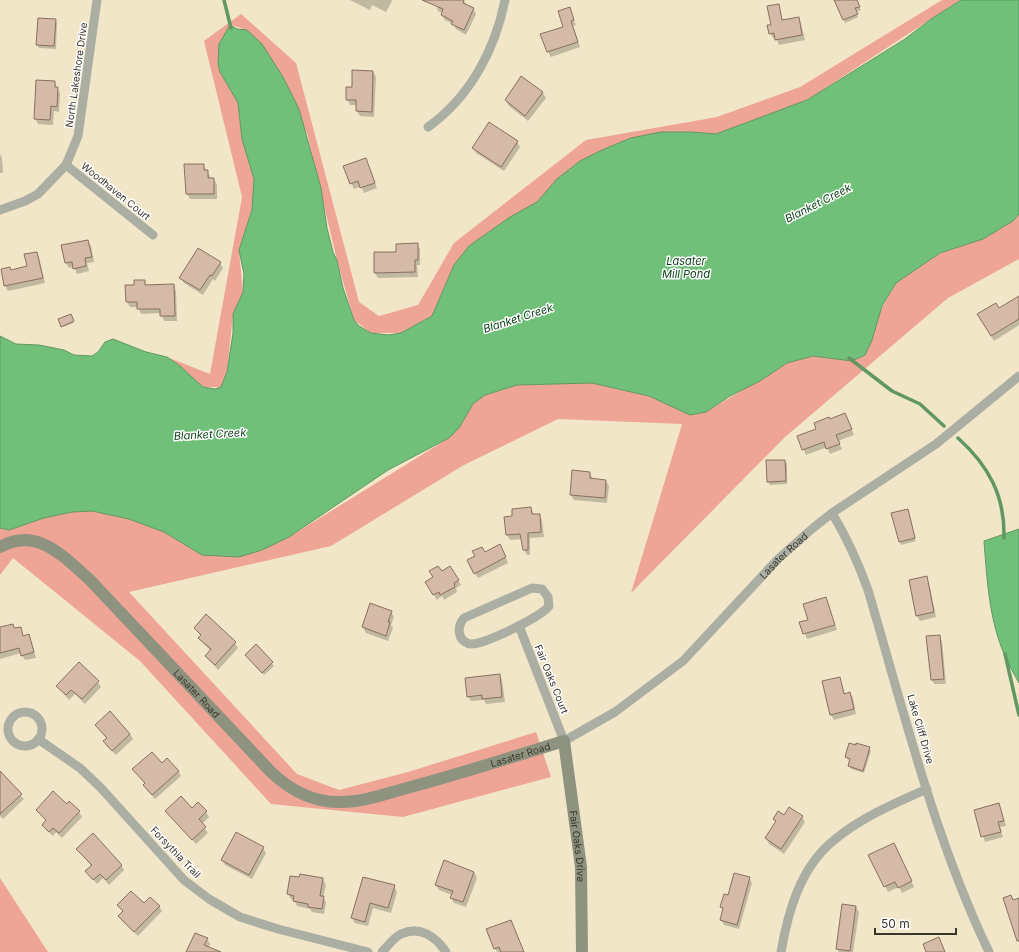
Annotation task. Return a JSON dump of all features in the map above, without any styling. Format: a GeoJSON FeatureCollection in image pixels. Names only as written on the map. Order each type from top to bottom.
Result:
{"type":"FeatureCollection","features":[{"type":"Feature","properties":{"kind":"street","name":"North Lakeshore Drive"},"geometry":{"type":"LineString","coordinates":[[0,210],[25,201],[38,194],[66,165],[78,136],[97,0]]}},
{"type":"Feature","properties":{"kind":"street"},"geometry":{"type":"LineString","coordinates":[[428,127],[446,114],[459,100],[472,82],[495,37],[505,0]]}},
{"type":"Feature","properties":{"kind":"street","name":"Woodhaven Court"},"geometry":{"type":"LineString","coordinates":[[66,165],[152,235]]}},
{"type":"Feature","properties":{"kind":"street","name":"Lasater Road"},"geometry":{"type":"LineString","coordinates":[[0,547],[13,542],[31,541],[50,546],[90,580],[275,775],[289,787],[316,799],[351,802],[457,774],[564,741],[615,712],[683,661],[778,559],[832,513],[936,444],[1019,376]]}},
{"type":"Feature","properties":{"kind":"street","name":"Lake Cliff Drive"},"geometry":{"type":"LineString","coordinates":[[832,513],[858,560],[927,789],[954,869],[974,920],[989,952]]}},
{"type":"Feature","properties":{"kind":"street"},"geometry":{"type":"LineString","coordinates":[[532,588],[542,589],[548,597],[549,606],[545,612],[519,626],[479,643],[470,644],[464,642],[460,636],[459,629],[464,618],[532,588]]}},
{"type":"Feature","properties":{"kind":"street","name":"Fair Oaks Court"},"geometry":{"type":"LineString","coordinates":[[519,626],[564,741]]}},
{"type":"Feature","properties":{"kind":"street","name":"Forsythia Trail"},"geometry":{"type":"LineString","coordinates":[[38,739],[80,768],[101,788],[184,880],[209,899],[240,916],[278,929],[368,952]]}},
{"type":"Feature","properties":{"kind":"street","name":"Fair Oaks Drive"},"geometry":{"type":"LineString","coordinates":[[564,741],[581,867],[582,952]]}},
{"type":"Feature","properties":{"kind":"street"},"geometry":{"type":"LineString","coordinates":[[781,952],[792,902],[804,878],[820,854],[832,841],[845,832],[869,818],[927,789]]}},
{"type":"Feature","properties":{"kind":"street"},"geometry":{"type":"LineString","coordinates":[[382,952],[392,940],[401,934],[412,932],[426,933],[439,941],[446,952]]}},
{"type":"Feature","properties":{"kind":"shaded area"},"geometry":{"type":"Polygon","coordinates":[[[942,0],[960,0],[807,100],[537,202],[454,265],[432,316],[401,333],[371,333],[354,320],[337,260],[307,133],[241,28],[230,25],[220,72],[238,103],[242,139],[254,179],[252,210],[239,250],[243,292],[233,314],[227,372],[221,387],[203,387],[180,366],[167,357],[210,374],[242,197],[204,41],[241,14],[296,63],[359,302],[379,316],[418,305],[454,243],[586,140],[717,117],[800,87],[942,0]]]}},
{"type":"Feature","properties":{"kind":"shaded area"},"geometry":{"type":"Polygon","coordinates":[[[1019,214],[1019,259],[948,298],[785,437],[631,593],[682,424],[558,419],[464,465],[331,546],[129,592],[297,774],[339,790],[408,772],[536,732],[551,777],[403,817],[271,804],[140,661],[13,558],[0,575],[0,528],[9,530],[44,518],[72,512],[92,511],[129,519],[164,532],[202,555],[262,550],[289,537],[449,438],[459,428],[473,404],[485,395],[517,385],[592,383],[649,396],[691,415],[706,412],[787,363],[813,356],[852,361],[896,283],[940,253],[983,239],[1013,221],[1019,214]]]}},
{"type":"Feature","properties":{"kind":"shaded area"},"geometry":{"type":"Polygon","coordinates":[[[0,878],[48,952],[0,952],[0,878]]]}},
{"type":"Feature","properties":{"kind":"water","name":"Lasater Mill Pond"},"geometry":{"type":"Polygon","coordinates":[[[961,0],[1019,0],[1019,214],[1013,221],[983,239],[940,253],[896,283],[882,306],[872,340],[865,355],[852,361],[813,356],[787,363],[760,381],[730,396],[706,412],[690,415],[649,396],[592,383],[517,385],[485,395],[473,404],[459,428],[449,438],[388,470],[289,537],[262,550],[239,557],[202,555],[164,532],[129,519],[92,511],[72,512],[44,518],[9,530],[0,528],[0,336],[16,344],[39,345],[64,350],[74,355],[92,356],[98,352],[105,342],[113,339],[146,352],[167,357],[180,366],[203,387],[215,389],[221,387],[227,372],[233,333],[233,314],[243,292],[244,274],[239,250],[252,210],[254,179],[242,139],[238,103],[220,72],[218,64],[219,44],[230,25],[237,29],[247,30],[262,44],[283,77],[299,109],[321,188],[327,228],[333,252],[337,260],[343,288],[354,320],[359,326],[371,333],[389,335],[401,333],[432,316],[454,265],[469,246],[510,217],[537,202],[557,179],[580,161],[631,138],[661,132],[716,134],[807,100],[905,39],[931,19],[961,0]]]}},
{"type":"Feature","properties":{"kind":"water"},"geometry":{"type":"Polygon","coordinates":[[[1019,529],[1019,683],[1005,656],[995,628],[986,570],[984,541],[1019,529]]]}},
{"type":"Feature","properties":{"kind":"building"},"geometry":{"type":"Polygon","coordinates":[[[422,0],[464,0],[463,3],[474,8],[464,30],[451,24],[453,21],[441,15],[443,9],[422,0]]]}},
{"type":"Feature","properties":{"kind":"building"},"geometry":{"type":"Polygon","coordinates":[[[834,0],[857,0],[860,7],[855,8],[858,14],[843,20],[834,0]]]}},
{"type":"Feature","properties":{"kind":"building"},"geometry":{"type":"Polygon","coordinates":[[[779,4],[782,20],[799,17],[802,35],[775,40],[774,33],[769,34],[767,25],[771,25],[767,6],[779,4]]]}},
{"type":"Feature","properties":{"kind":"building"},"geometry":{"type":"Polygon","coordinates":[[[570,7],[574,20],[571,21],[578,42],[547,52],[540,34],[563,27],[558,11],[570,7]]]}},
{"type":"Feature","properties":{"kind":"building"},"geometry":{"type":"Polygon","coordinates":[[[38,18],[56,19],[54,46],[36,45],[38,18]]]}},
{"type":"Feature","properties":{"kind":"building"},"geometry":{"type":"Polygon","coordinates":[[[352,70],[373,71],[372,112],[356,111],[356,100],[346,100],[346,87],[352,87],[352,70]]]}},
{"type":"Feature","properties":{"kind":"building"},"geometry":{"type":"Polygon","coordinates":[[[521,76],[543,92],[525,116],[505,100],[521,76]]]}},
{"type":"Feature","properties":{"kind":"building"},"geometry":{"type":"Polygon","coordinates":[[[36,80],[55,81],[55,87],[58,87],[57,107],[51,106],[50,120],[34,119],[36,80]]]}},
{"type":"Feature","properties":{"kind":"building"},"geometry":{"type":"Polygon","coordinates":[[[489,122],[518,141],[501,167],[472,148],[489,122]]]}},
{"type":"Feature","properties":{"kind":"building"},"geometry":{"type":"Polygon","coordinates":[[[366,158],[375,183],[360,188],[358,181],[350,184],[343,166],[366,158]]]}},
{"type":"Feature","properties":{"kind":"building"},"geometry":{"type":"Polygon","coordinates":[[[184,164],[204,164],[204,170],[208,170],[208,178],[214,178],[214,194],[186,194],[184,164]]]}},
{"type":"Feature","properties":{"kind":"building"},"geometry":{"type":"Polygon","coordinates":[[[88,240],[92,257],[85,258],[86,266],[73,269],[72,262],[65,263],[61,245],[88,240]]]}},
{"type":"Feature","properties":{"kind":"building"},"geometry":{"type":"Polygon","coordinates":[[[418,243],[418,260],[415,260],[415,272],[374,273],[374,252],[396,252],[396,244],[418,243]]]}},
{"type":"Feature","properties":{"kind":"building"},"geometry":{"type":"Polygon","coordinates":[[[198,248],[221,262],[200,290],[179,278],[198,248]]]}},
{"type":"Feature","properties":{"kind":"building"},"geometry":{"type":"Polygon","coordinates":[[[37,252],[43,278],[4,286],[1,269],[10,267],[11,270],[27,266],[24,254],[37,252]]]}},
{"type":"Feature","properties":{"kind":"building"},"geometry":{"type":"Polygon","coordinates":[[[134,280],[145,280],[145,285],[174,284],[175,316],[160,316],[160,309],[137,309],[137,302],[126,302],[125,285],[134,285],[134,280]]]}},
{"type":"Feature","properties":{"kind":"building"},"geometry":{"type":"Polygon","coordinates":[[[1019,296],[1019,319],[991,336],[977,314],[996,303],[999,308],[1019,296]]]}},
{"type":"Feature","properties":{"kind":"building"},"geometry":{"type":"Polygon","coordinates":[[[71,314],[74,321],[61,327],[58,319],[71,314]]]}},
{"type":"Feature","properties":{"kind":"building"},"geometry":{"type":"Polygon","coordinates":[[[845,413],[852,429],[836,435],[840,444],[826,449],[824,442],[802,450],[797,436],[816,429],[814,423],[845,413]]]}},
{"type":"Feature","properties":{"kind":"building"},"geometry":{"type":"Polygon","coordinates":[[[766,460],[785,460],[786,481],[767,482],[766,460]]]}},
{"type":"Feature","properties":{"kind":"building"},"geometry":{"type":"Polygon","coordinates":[[[572,470],[590,472],[590,478],[606,480],[605,498],[570,495],[572,470]]]}},
{"type":"Feature","properties":{"kind":"building"},"geometry":{"type":"Polygon","coordinates":[[[531,507],[532,514],[540,514],[541,532],[528,533],[528,550],[523,550],[520,534],[506,535],[504,517],[512,516],[512,509],[531,507]]]}},
{"type":"Feature","properties":{"kind":"building"},"geometry":{"type":"Polygon","coordinates":[[[908,509],[915,538],[899,542],[891,513],[908,509]]]}},
{"type":"Feature","properties":{"kind":"building"},"geometry":{"type":"Polygon","coordinates":[[[500,544],[506,557],[474,574],[467,560],[475,556],[472,551],[482,547],[485,552],[500,544]]]}},
{"type":"Feature","properties":{"kind":"building"},"geometry":{"type":"Polygon","coordinates":[[[438,566],[442,571],[450,566],[459,580],[454,583],[455,587],[440,595],[439,592],[433,595],[425,582],[433,577],[429,571],[438,566]]]}},
{"type":"Feature","properties":{"kind":"building"},"geometry":{"type":"Polygon","coordinates":[[[927,576],[934,612],[916,616],[909,580],[927,576]]]}},
{"type":"Feature","properties":{"kind":"building"},"geometry":{"type":"Polygon","coordinates":[[[826,597],[835,625],[803,634],[799,622],[808,620],[803,604],[826,597]]]}},
{"type":"Feature","properties":{"kind":"building"},"geometry":{"type":"Polygon","coordinates":[[[370,603],[392,611],[388,622],[390,622],[386,636],[362,627],[370,603]]]}},
{"type":"Feature","properties":{"kind":"building"},"geometry":{"type":"Polygon","coordinates":[[[206,614],[236,642],[215,665],[205,656],[211,649],[198,638],[201,635],[194,628],[206,614]]]}},
{"type":"Feature","properties":{"kind":"building"},"geometry":{"type":"Polygon","coordinates":[[[13,624],[14,628],[21,627],[23,636],[29,634],[34,652],[21,656],[19,648],[0,653],[0,627],[13,624]]]}},
{"type":"Feature","properties":{"kind":"building"},"geometry":{"type":"Polygon","coordinates":[[[940,635],[944,679],[931,680],[926,636],[940,635]]]}},
{"type":"Feature","properties":{"kind":"building"},"geometry":{"type":"Polygon","coordinates":[[[256,644],[273,662],[262,673],[245,655],[256,644]]]}},
{"type":"Feature","properties":{"kind":"building"},"geometry":{"type":"Polygon","coordinates":[[[79,662],[99,681],[82,699],[71,690],[66,695],[56,686],[79,662]]]}},
{"type":"Feature","properties":{"kind":"building"},"geometry":{"type":"Polygon","coordinates":[[[500,674],[502,697],[482,699],[482,695],[467,697],[465,678],[500,674]]]}},
{"type":"Feature","properties":{"kind":"building"},"geometry":{"type":"Polygon","coordinates":[[[840,677],[844,694],[850,692],[854,709],[830,715],[822,681],[840,677]]]}},
{"type":"Feature","properties":{"kind":"building"},"geometry":{"type":"Polygon","coordinates":[[[110,711],[130,734],[112,751],[103,741],[107,738],[95,725],[110,711]]]}},
{"type":"Feature","properties":{"kind":"building"},"geometry":{"type":"Polygon","coordinates":[[[849,743],[856,745],[856,743],[870,747],[863,771],[848,766],[850,759],[845,757],[849,743]]]}},
{"type":"Feature","properties":{"kind":"building"},"geometry":{"type":"Polygon","coordinates":[[[152,752],[162,763],[167,758],[179,771],[152,795],[143,785],[145,783],[132,769],[152,752]]]}},
{"type":"Feature","properties":{"kind":"building"},"geometry":{"type":"Polygon","coordinates":[[[0,771],[22,794],[0,814],[0,771]]]}},
{"type":"Feature","properties":{"kind":"building"},"geometry":{"type":"Polygon","coordinates":[[[53,791],[67,804],[69,801],[80,811],[59,833],[53,828],[49,832],[42,825],[46,820],[36,810],[53,791]]]}},
{"type":"Feature","properties":{"kind":"building"},"geometry":{"type":"Polygon","coordinates":[[[181,796],[192,808],[198,802],[207,811],[199,819],[206,827],[192,840],[165,811],[181,796]]]}},
{"type":"Feature","properties":{"kind":"building"},"geometry":{"type":"Polygon","coordinates":[[[999,803],[1004,821],[998,822],[1001,832],[981,837],[974,810],[999,803]]]}},
{"type":"Feature","properties":{"kind":"building"},"geometry":{"type":"Polygon","coordinates":[[[789,807],[803,816],[781,849],[765,838],[776,821],[773,819],[778,811],[784,815],[789,807]]]}},
{"type":"Feature","properties":{"kind":"building"},"geometry":{"type":"Polygon","coordinates":[[[236,832],[264,847],[249,875],[221,860],[236,832]]]}},
{"type":"Feature","properties":{"kind":"building"},"geometry":{"type":"Polygon","coordinates":[[[93,833],[122,865],[106,880],[100,874],[93,880],[85,871],[92,865],[76,849],[93,833]]]}},
{"type":"Feature","properties":{"kind":"building"},"geometry":{"type":"Polygon","coordinates":[[[894,843],[912,881],[898,888],[895,882],[884,887],[868,855],[894,843]]]}},
{"type":"Feature","properties":{"kind":"building"},"geometry":{"type":"Polygon","coordinates":[[[444,860],[474,872],[463,902],[450,898],[453,891],[435,885],[444,860]]]}},
{"type":"Feature","properties":{"kind":"building"},"geometry":{"type":"Polygon","coordinates":[[[734,873],[750,877],[737,925],[720,920],[723,908],[720,907],[724,894],[728,895],[734,873]]]}},
{"type":"Feature","properties":{"kind":"building"},"geometry":{"type":"Polygon","coordinates":[[[300,874],[323,878],[320,896],[324,896],[322,909],[308,907],[308,904],[293,901],[294,896],[287,894],[290,876],[299,877],[300,874]]]}},
{"type":"Feature","properties":{"kind":"building"},"geometry":{"type":"Polygon","coordinates":[[[363,877],[395,885],[388,908],[370,903],[365,922],[351,918],[363,877]]]}},
{"type":"Feature","properties":{"kind":"building"},"geometry":{"type":"Polygon","coordinates":[[[131,891],[144,903],[150,897],[160,906],[134,932],[118,916],[123,911],[117,905],[131,891]]]}},
{"type":"Feature","properties":{"kind":"building"},"geometry":{"type":"Polygon","coordinates":[[[1011,895],[1013,900],[1019,898],[1019,941],[1017,941],[1003,898],[1011,895]]]}},
{"type":"Feature","properties":{"kind":"building"},"geometry":{"type":"Polygon","coordinates":[[[842,904],[856,906],[850,951],[836,949],[842,904]]]}},
{"type":"Feature","properties":{"kind":"building"},"geometry":{"type":"Polygon","coordinates":[[[511,920],[524,952],[501,952],[499,947],[494,949],[486,929],[511,920]]]}},
{"type":"Feature","properties":{"kind":"building"},"geometry":{"type":"Polygon","coordinates":[[[195,933],[208,938],[204,945],[221,952],[186,952],[195,933]]]}},
{"type":"Feature","properties":{"kind":"building"},"geometry":{"type":"Polygon","coordinates":[[[939,937],[945,952],[926,952],[923,944],[939,937]]]}},
{"type":"Feature","properties":{"kind":"waterway"},"geometry":{"type":"LineString","coordinates":[[224,0],[231,28]]}},
{"type":"Feature","properties":{"kind":"waterway"},"geometry":{"type":"LineString","coordinates":[[849,358],[892,391],[920,404],[944,426]]}},
{"type":"Feature","properties":{"kind":"waterway"},"geometry":{"type":"LineString","coordinates":[[958,438],[978,460],[993,483],[1002,509],[1004,538]]}},
{"type":"Feature","properties":{"kind":"waterway"},"geometry":{"type":"LineString","coordinates":[[1005,654],[1019,715]]}},
{"type":"Feature","properties":{"kind":"water label","name":"Blanket Creek"},"geometry":{"type":"Point","coordinates":[818,203]}},
{"type":"Feature","properties":{"kind":"water label","name":"Blanket Creek"},"geometry":{"type":"Point","coordinates":[518,318]}},
{"type":"Feature","properties":{"kind":"water label","name":"Blanket Creek"},"geometry":{"type":"Point","coordinates":[210,434]}}]}
